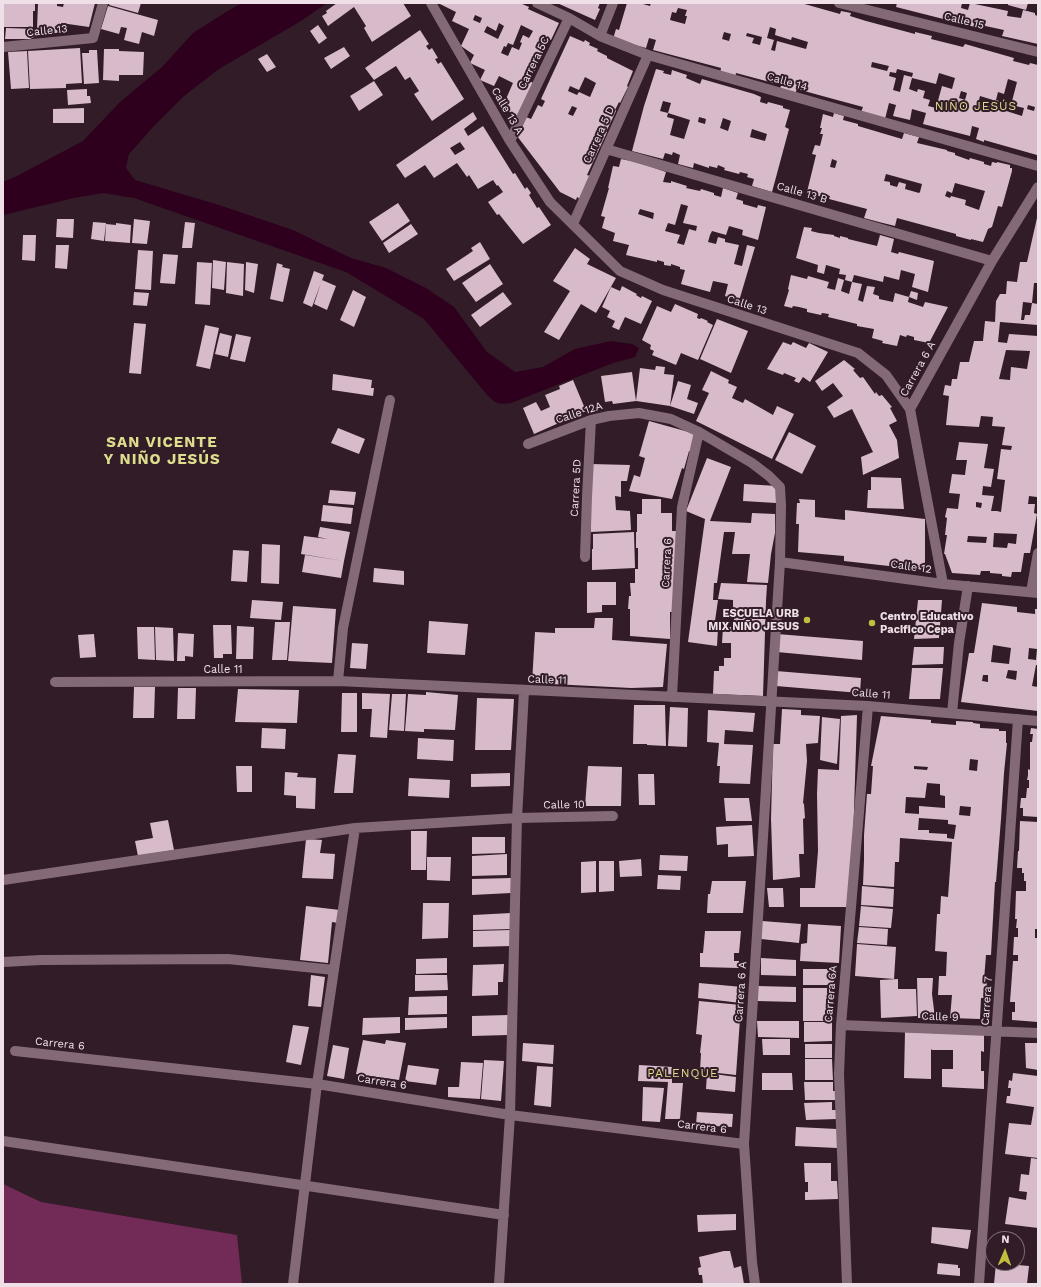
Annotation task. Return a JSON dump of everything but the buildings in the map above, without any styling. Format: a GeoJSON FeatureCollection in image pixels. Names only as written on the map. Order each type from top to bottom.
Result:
{"type":"FeatureCollection","features":[{"type":"Feature","properties":{"kind":"street","name":"Calle 13"},"geometry":{"type":"LineString","coordinates":[[3,47],[93,38],[103,3]]}},
{"type":"Feature","properties":{"kind":"street","name":"Calle 13 A"},"geometry":{"type":"LineString","coordinates":[[431,3],[510,141],[550,202],[573,224]]}},
{"type":"Feature","properties":{"kind":"street","name":"Calle 14"},"geometry":{"type":"LineString","coordinates":[[537,3],[570,18],[600,36],[648,55],[1038,166]]}},
{"type":"Feature","properties":{"kind":"street"},"geometry":{"type":"LineString","coordinates":[[600,36],[613,3]]}},
{"type":"Feature","properties":{"kind":"street","name":"Calle 15"},"geometry":{"type":"LineString","coordinates":[[839,3],[865,6],[1038,52]]}},
{"type":"Feature","properties":{"kind":"street","name":"Carrera 5C"},"geometry":{"type":"LineString","coordinates":[[510,141],[570,18]]}},
{"type":"Feature","properties":{"kind":"street","name":"Carrera 5 D"},"geometry":{"type":"LineString","coordinates":[[573,224],[648,55]]}},
{"type":"Feature","properties":{"kind":"street","name":"Calle 13 B"},"geometry":{"type":"LineString","coordinates":[[606,149],[992,261]]}},
{"type":"Feature","properties":{"kind":"street","name":"Carrera 6 A"},"geometry":{"type":"LineString","coordinates":[[943,584],[910,409],[992,261],[1038,187]]}},
{"type":"Feature","properties":{"kind":"street","name":"Calle 13"},"geometry":{"type":"LineString","coordinates":[[573,224],[620,271],[662,290],[858,353],[886,375],[910,409]]}},
{"type":"Feature","properties":{"kind":"street"},"geometry":{"type":"LineString","coordinates":[[338,681],[343,628],[390,400]]}},
{"type":"Feature","properties":{"kind":"street","name":"Calle 12A"},"geometry":{"type":"LineString","coordinates":[[528,444],[591,420],[609,416],[639,413],[671,419],[699,432]]}},
{"type":"Feature","properties":{"kind":"street","name":"Carrera 5D"},"geometry":{"type":"LineString","coordinates":[[585,557],[591,420]]}},
{"type":"Feature","properties":{"kind":"street"},"geometry":{"type":"LineString","coordinates":[[699,432],[752,463],[780,487],[780,562],[772,701]]}},
{"type":"Feature","properties":{"kind":"street","name":"Carrera 6"},"geometry":{"type":"LineString","coordinates":[[672,697],[682,507],[699,432]]}},
{"type":"Feature","properties":{"kind":"street"},"geometry":{"type":"LineString","coordinates":[[1035,593],[1038,553]]}},
{"type":"Feature","properties":{"kind":"street","name":"Calle 12"},"geometry":{"type":"LineString","coordinates":[[780,562],[943,584],[1035,593]]}},
{"type":"Feature","properties":{"kind":"street"},"geometry":{"type":"LineString","coordinates":[[952,713],[959,643],[968,586]]}},
{"type":"Feature","properties":{"kind":"street","name":"Calle 11"},"geometry":{"type":"LineString","coordinates":[[55,682],[338,681],[524,691],[868,706],[1038,721]]}},
{"type":"Feature","properties":{"kind":"street"},"geometry":{"type":"LineString","coordinates":[[499,1284],[510,1115],[516,818],[524,691]]}},
{"type":"Feature","properties":{"kind":"street","name":"Carrera 6 A"},"geometry":{"type":"LineString","coordinates":[[755,1284],[752,1262],[744,1144],[772,701]]}},
{"type":"Feature","properties":{"kind":"street","name":"Carrera 6A"},"geometry":{"type":"LineString","coordinates":[[847,1284],[839,1074],[840,1025],[868,706]]}},
{"type":"Feature","properties":{"kind":"street","name":"Carrera 7"},"geometry":{"type":"LineString","coordinates":[[979,1284],[1018,720]]}},
{"type":"Feature","properties":{"kind":"street","name":"Calle 10"},"geometry":{"type":"LineString","coordinates":[[3,880],[355,828],[516,818],[613,816]]}},
{"type":"Feature","properties":{"kind":"street"},"geometry":{"type":"LineString","coordinates":[[293,1284],[317,1084],[355,828]]}},
{"type":"Feature","properties":{"kind":"street"},"geometry":{"type":"LineString","coordinates":[[3,962],[41,960],[228,959],[334,970]]}},
{"type":"Feature","properties":{"kind":"street","name":"Calle 9"},"geometry":{"type":"LineString","coordinates":[[840,1025],[1038,1033]]}},
{"type":"Feature","properties":{"kind":"street","name":"Carrera 6"},"geometry":{"type":"LineString","coordinates":[[16,1051],[317,1084],[510,1115],[744,1144]]}},
{"type":"Feature","properties":{"kind":"street"},"geometry":{"type":"LineString","coordinates":[[3,1141],[504,1215]]}},
{"type":"Feature","properties":{"kind":"shaded area"},"geometry":{"type":"Polygon","coordinates":[[[242,3],[327,3],[301,21],[219,69],[184,96],[129,154],[126,168],[135,180],[219,205],[293,230],[351,258],[386,268],[426,288],[454,307],[487,352],[515,372],[543,367],[575,349],[611,341],[632,344],[639,348],[635,357],[613,363],[511,403],[501,404],[495,402],[488,396],[424,319],[346,272],[134,198],[103,193],[74,198],[3,215],[3,182],[83,141],[120,102],[162,67],[193,33],[242,3]]]}},
{"type":"Feature","properties":{"kind":"shaded area"},"geometry":{"type":"Polygon","coordinates":[[[3,1184],[41,1202],[237,1235],[242,1284],[3,1284],[3,1184]]]}},
{"type":"Feature","properties":{"kind":"place","name":"ESCUELA URB MIX NIÑO JESUS"},"geometry":{"type":"Point","coordinates":[807,620]}},
{"type":"Feature","properties":{"kind":"place","name":"Centro Educativo Pacifico Cepa"},"geometry":{"type":"Point","coordinates":[872,623]}},
{"type":"Feature","properties":{"kind":"district","name":"NIÑO JESÚS"},"geometry":{"type":"Point","coordinates":[976,106]}},
{"type":"Feature","properties":{"kind":"district","name":"SAN VICENTE Y NIÑO JESÚS"},"geometry":{"type":"Point","coordinates":[162,452]}},
{"type":"Feature","properties":{"kind":"district","name":"PALENQUE"},"geometry":{"type":"Point","coordinates":[683,1073]}}]}
